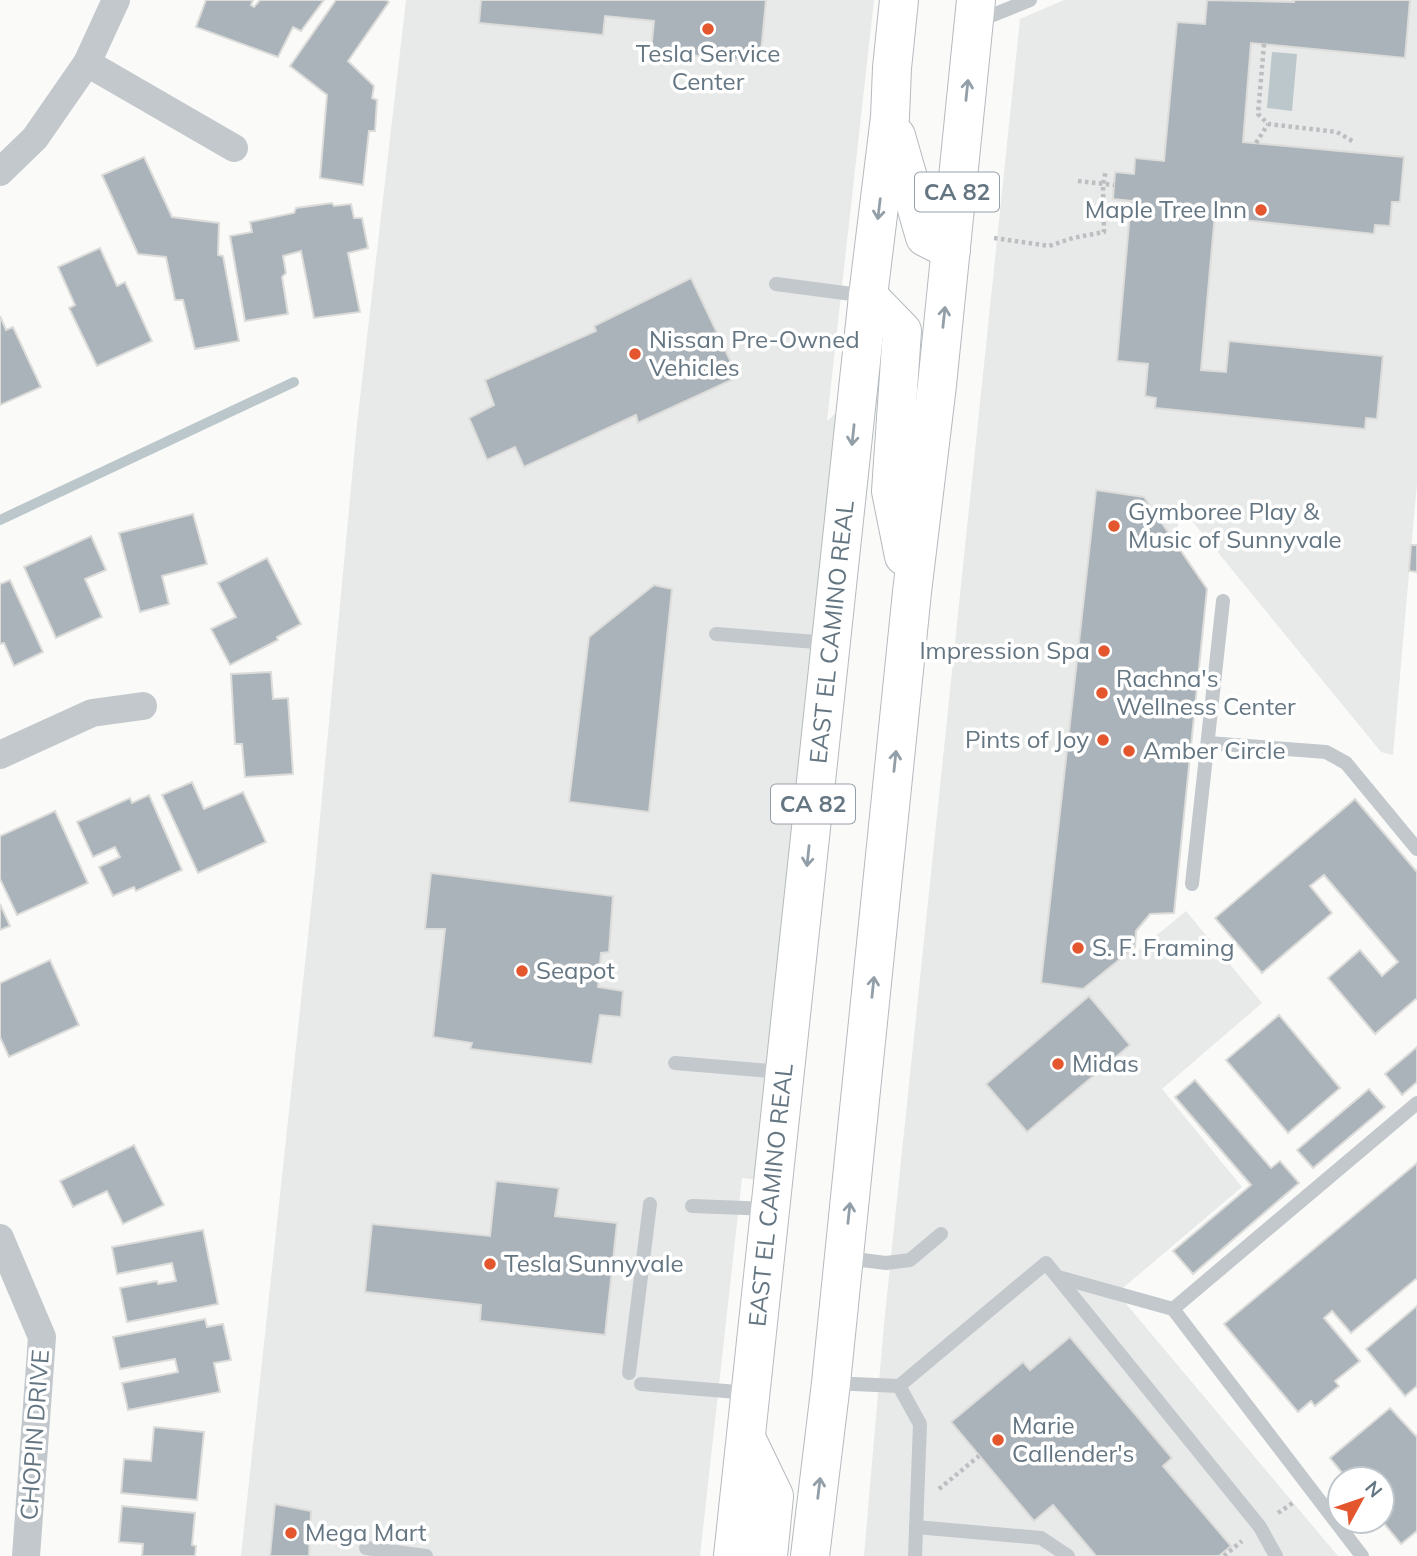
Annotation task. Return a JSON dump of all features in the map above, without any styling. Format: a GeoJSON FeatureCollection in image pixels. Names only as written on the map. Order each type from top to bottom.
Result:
{"type":"FeatureCollection","features":[{"type":"Feature","properties":{"kind":"main road","name":"EAST EL CAMINO REAL"},"geometry":{"type":"LineString","coordinates":[[733,1556],[868,296],[890,117],[892,68],[900,0]]}},
{"type":"Feature","properties":{"kind":"main road","name":"CA 82"},"geometry":{"type":"LineString","coordinates":[[810,1556],[845,1257],[912,592],[975,11]]}},
{"type":"Feature","properties":{"kind":"main road"},"geometry":{"type":"LineString","coordinates":[[890,117],[925,237],[951,250]]}},
{"type":"Feature","properties":{"kind":"main road"},"geometry":{"type":"LineString","coordinates":[[868,296],[902,331],[891,491],[912,592]]}},
{"type":"Feature","properties":{"kind":"main road"},"geometry":{"type":"LineString","coordinates":[[746,1438],[774,1496],[768,1556]]}},
{"type":"Feature","properties":{"kind":"street"},"geometry":{"type":"LineString","coordinates":[[0,172],[35,138],[88,63],[116,0]]}},
{"type":"Feature","properties":{"kind":"street"},"geometry":{"type":"LineString","coordinates":[[88,63],[234,148]]}},
{"type":"Feature","properties":{"kind":"street"},"geometry":{"type":"LineString","coordinates":[[0,755],[92,713],[142,706]]}},
{"type":"Feature","properties":{"kind":"street","name":"CHOPIN DRIVE"},"geometry":{"type":"LineString","coordinates":[[0,1238],[42,1337],[26,1556]]}},
{"type":"Feature","properties":{"kind":"lane"},"geometry":{"type":"LineString","coordinates":[[975,11],[1030,0]]}},
{"type":"Feature","properties":{"kind":"lane"},"geometry":{"type":"LineString","coordinates":[[776,284],[868,296]]}},
{"type":"Feature","properties":{"kind":"lane"},"geometry":{"type":"LineString","coordinates":[[1192,884],[1223,601]]}},
{"type":"Feature","properties":{"kind":"lane"},"geometry":{"type":"LineString","coordinates":[[716,634],[831,643]]}},
{"type":"Feature","properties":{"kind":"lane"},"geometry":{"type":"LineString","coordinates":[[1208,743],[1326,752],[1346,763],[1417,849]]}},
{"type":"Feature","properties":{"kind":"lane"},"geometry":{"type":"LineString","coordinates":[[675,1063],[784,1072]]}},
{"type":"Feature","properties":{"kind":"lane"},"geometry":{"type":"LineString","coordinates":[[1173,1309],[1417,1103]]}},
{"type":"Feature","properties":{"kind":"lane"},"geometry":{"type":"LineString","coordinates":[[629,1373],[650,1204]]}},
{"type":"Feature","properties":{"kind":"lane"},"geometry":{"type":"LineString","coordinates":[[692,1206],[770,1209]]}},
{"type":"Feature","properties":{"kind":"lane"},"geometry":{"type":"LineString","coordinates":[[845,1257],[886,1263],[910,1260],[941,1234]]}},
{"type":"Feature","properties":{"kind":"lane"},"geometry":{"type":"LineString","coordinates":[[831,1383],[899,1386],[1046,1263],[1260,1527],[1276,1556]]}},
{"type":"Feature","properties":{"kind":"lane"},"geometry":{"type":"LineString","coordinates":[[1058,1277],[1173,1309],[1362,1556]]}},
{"type":"Feature","properties":{"kind":"lane"},"geometry":{"type":"LineString","coordinates":[[641,1384],[750,1393]]}},
{"type":"Feature","properties":{"kind":"lane"},"geometry":{"type":"LineString","coordinates":[[899,1386],[920,1424],[915,1556]]}},
{"type":"Feature","properties":{"kind":"lane"},"geometry":{"type":"LineString","coordinates":[[916,1527],[1041,1538],[1068,1556]]}},
{"type":"Feature","properties":{"kind":"lane"},"geometry":{"type":"LineString","coordinates":[[366,1548],[426,1556]]}},
{"type":"Feature","properties":{"kind":"path"},"geometry":{"type":"LineString","coordinates":[[1264,44],[1258,114],[1268,124],[1337,132],[1354,142]]}},
{"type":"Feature","properties":{"kind":"path"},"geometry":{"type":"LineString","coordinates":[[1256,143],[1268,124]]}},
{"type":"Feature","properties":{"kind":"path"},"geometry":{"type":"LineString","coordinates":[[994,238],[1049,246],[1073,237],[1104,232],[1103,185],[1106,170]]}},
{"type":"Feature","properties":{"kind":"path"},"geometry":{"type":"LineString","coordinates":[[1078,181],[1114,185]]}},
{"type":"Feature","properties":{"kind":"path"},"geometry":{"type":"LineString","coordinates":[[918,1493],[942,1489],[979,1455]]}},
{"type":"Feature","properties":{"kind":"path"},"geometry":{"type":"LineString","coordinates":[[1224,1556],[1246,1538]]}},
{"type":"Feature","properties":{"kind":"shaded area"},"geometry":{"type":"Polygon","coordinates":[[[406,0],[874,0],[827,421],[857,395],[773,1181],[742,1178],[700,1556],[241,1556],[315,871],[357,424],[406,0]]]}},
{"type":"Feature","properties":{"kind":"shaded area"},"geometry":{"type":"Polygon","coordinates":[[[1064,0],[1417,0],[1417,483],[1393,755],[1381,752],[1180,506],[1134,954],[1186,911],[1262,1003],[1162,1089],[1242,1187],[1117,1293],[1338,1556],[864,1556],[884,1324],[1020,19],[1064,0]]]}},
{"type":"Feature","properties":{"kind":"shaded area"},"geometry":{"type":"Polygon","coordinates":[[[1272,52],[1297,54],[1292,111],[1267,108],[1272,52]]]}},
{"type":"Feature","properties":{"kind":"building"},"geometry":{"type":"Polygon","coordinates":[[[206,0],[253,0],[251,5],[254,7],[260,0],[324,0],[301,31],[293,27],[278,57],[196,27],[206,0]]]}},
{"type":"Feature","properties":{"kind":"building"},"geometry":{"type":"Polygon","coordinates":[[[336,0],[389,2],[348,61],[374,86],[372,98],[377,100],[375,131],[369,131],[363,185],[320,178],[327,95],[290,66],[336,0]]]}},
{"type":"Feature","properties":{"kind":"building","name":"Tesla Service Center"},"geometry":{"type":"Polygon","coordinates":[[[481,0],[766,0],[760,62],[651,51],[654,21],[605,16],[603,35],[479,23],[481,0]]]}},
{"type":"Feature","properties":{"kind":"building","name":"Maple Tree Inn"},"geometry":{"type":"Polygon","coordinates":[[[1207,0],[1410,0],[1405,58],[1251,43],[1243,142],[1404,157],[1400,202],[1392,202],[1390,226],[1375,225],[1374,234],[1215,217],[1214,224],[1201,370],[1226,372],[1229,341],[1383,356],[1377,419],[1366,418],[1365,429],[1155,408],[1156,398],[1145,396],[1148,364],[1117,361],[1131,201],[1113,199],[1115,172],[1134,174],[1135,158],[1164,161],[1177,22],[1205,24],[1207,0]]]}},
{"type":"Feature","properties":{"kind":"building"},"geometry":{"type":"Polygon","coordinates":[[[144,157],[172,217],[219,223],[218,255],[223,256],[239,341],[195,349],[183,300],[175,300],[166,257],[138,254],[102,175],[144,157]]]}},
{"type":"Feature","properties":{"kind":"building"},"geometry":{"type":"Polygon","coordinates":[[[332,203],[334,206],[351,204],[354,218],[362,218],[368,248],[348,253],[360,312],[314,318],[301,251],[283,256],[286,273],[282,277],[288,314],[245,321],[230,236],[252,232],[250,222],[294,213],[296,208],[332,203]]]}},
{"type":"Feature","properties":{"kind":"building"},"geometry":{"type":"Polygon","coordinates":[[[100,248],[117,286],[125,282],[152,341],[97,366],[69,308],[75,305],[58,267],[100,248]]]}},
{"type":"Feature","properties":{"kind":"building","name":"Nissan Pre-Owned Vehicles"},"geometry":{"type":"Polygon","coordinates":[[[691,278],[738,377],[638,423],[636,415],[524,467],[515,447],[487,460],[469,418],[494,405],[485,380],[596,331],[594,326],[691,278]]]}},
{"type":"Feature","properties":{"kind":"building"},"geometry":{"type":"Polygon","coordinates":[[[0,316],[6,330],[13,327],[41,387],[0,405],[0,316]]]}},
{"type":"Feature","properties":{"kind":"building","name":"Amber Circle"},"geometry":{"type":"Polygon","coordinates":[[[1096,490],[1144,497],[1207,589],[1174,913],[1150,914],[1136,931],[1135,947],[1083,989],[1041,983],[1096,490]]]}},
{"type":"Feature","properties":{"kind":"building"},"geometry":{"type":"Polygon","coordinates":[[[193,514],[207,564],[162,576],[169,604],[140,612],[119,533],[193,514]]]}},
{"type":"Feature","properties":{"kind":"building"},"geometry":{"type":"Polygon","coordinates":[[[91,536],[106,570],[85,579],[102,617],[56,638],[24,567],[91,536]]]}},
{"type":"Feature","properties":{"kind":"building"},"geometry":{"type":"Polygon","coordinates":[[[1411,545],[1417,545],[1417,572],[1409,571],[1411,545]]]}},
{"type":"Feature","properties":{"kind":"building"},"geometry":{"type":"Polygon","coordinates":[[[267,558],[301,624],[277,637],[278,640],[230,665],[211,629],[236,617],[218,583],[267,558]]]}},
{"type":"Feature","properties":{"kind":"building"},"geometry":{"type":"Polygon","coordinates":[[[10,580],[43,652],[14,666],[4,643],[0,644],[0,584],[10,580]]]}},
{"type":"Feature","properties":{"kind":"building"},"geometry":{"type":"Polygon","coordinates":[[[654,585],[672,589],[649,812],[569,802],[589,637],[654,585]]]}},
{"type":"Feature","properties":{"kind":"building"},"geometry":{"type":"Polygon","coordinates":[[[271,672],[273,699],[288,698],[293,774],[245,777],[242,744],[235,744],[231,674],[271,672]]]}},
{"type":"Feature","properties":{"kind":"building"},"geometry":{"type":"Polygon","coordinates":[[[192,782],[204,809],[243,792],[266,842],[198,873],[162,795],[192,782]]]}},
{"type":"Feature","properties":{"kind":"building"},"geometry":{"type":"Polygon","coordinates":[[[149,795],[182,870],[136,891],[134,887],[113,896],[99,867],[120,857],[115,847],[93,857],[77,822],[130,798],[132,803],[149,795]]]}},
{"type":"Feature","properties":{"kind":"building"},"geometry":{"type":"Polygon","coordinates":[[[1355,799],[1417,872],[1417,998],[1375,1034],[1328,978],[1360,950],[1382,976],[1398,962],[1324,875],[1310,886],[1332,913],[1262,973],[1215,918],[1355,799]]]}},
{"type":"Feature","properties":{"kind":"building"},"geometry":{"type":"Polygon","coordinates":[[[55,811],[88,883],[17,915],[0,879],[0,836],[55,811]]]}},
{"type":"Feature","properties":{"kind":"building"},"geometry":{"type":"Polygon","coordinates":[[[431,873],[613,896],[609,952],[601,953],[598,987],[623,991],[621,1017],[600,1015],[592,1064],[470,1049],[472,1043],[433,1037],[445,929],[425,929],[431,873]]]}},
{"type":"Feature","properties":{"kind":"building"},"geometry":{"type":"Polygon","coordinates":[[[0,904],[10,926],[0,930],[0,904]]]}},
{"type":"Feature","properties":{"kind":"building"},"geometry":{"type":"Polygon","coordinates":[[[50,960],[79,1025],[9,1057],[0,1037],[0,983],[50,960]]]}},
{"type":"Feature","properties":{"kind":"building","name":"Midas"},"geometry":{"type":"Polygon","coordinates":[[[1089,996],[1130,1045],[1027,1132],[986,1084],[1089,996]]]}},
{"type":"Feature","properties":{"kind":"building"},"geometry":{"type":"Polygon","coordinates":[[[1279,1015],[1340,1088],[1288,1133],[1226,1060],[1279,1015]]]}},
{"type":"Feature","properties":{"kind":"building"},"geometry":{"type":"Polygon","coordinates":[[[1417,1047],[1417,1082],[1402,1095],[1385,1074],[1417,1047]]]}},
{"type":"Feature","properties":{"kind":"building"},"geometry":{"type":"Polygon","coordinates":[[[1195,1080],[1271,1168],[1280,1161],[1299,1183],[1193,1274],[1173,1251],[1251,1185],[1175,1097],[1195,1080]]]}},
{"type":"Feature","properties":{"kind":"building"},"geometry":{"type":"Polygon","coordinates":[[[1369,1089],[1385,1107],[1313,1168],[1297,1150],[1369,1089]]]}},
{"type":"Feature","properties":{"kind":"building"},"geometry":{"type":"Polygon","coordinates":[[[134,1145],[164,1205],[123,1224],[107,1191],[73,1207],[60,1181],[134,1145]]]}},
{"type":"Feature","properties":{"kind":"building"},"geometry":{"type":"Polygon","coordinates":[[[1417,1163],[1417,1278],[1351,1333],[1332,1311],[1324,1318],[1360,1361],[1335,1381],[1339,1386],[1315,1406],[1311,1401],[1298,1412],[1224,1324],[1417,1163]]]}},
{"type":"Feature","properties":{"kind":"building","name":"Tesla Sunnyvale"},"geometry":{"type":"Polygon","coordinates":[[[496,1181],[559,1188],[555,1216],[617,1223],[605,1335],[480,1321],[481,1305],[365,1292],[372,1224],[490,1236],[496,1181]]]}},
{"type":"Feature","properties":{"kind":"building"},"geometry":{"type":"Polygon","coordinates":[[[203,1230],[218,1304],[127,1322],[120,1288],[157,1281],[158,1284],[176,1281],[172,1263],[117,1274],[112,1247],[203,1230]]]}},
{"type":"Feature","properties":{"kind":"building"},"geometry":{"type":"Polygon","coordinates":[[[1417,1306],[1417,1386],[1405,1396],[1366,1349],[1417,1306]]]}},
{"type":"Feature","properties":{"kind":"building"},"geometry":{"type":"Polygon","coordinates":[[[205,1319],[207,1327],[223,1324],[231,1360],[214,1363],[220,1392],[128,1410],[122,1383],[178,1372],[175,1359],[120,1369],[113,1337],[205,1319]]]}},
{"type":"Feature","properties":{"kind":"building"},"geometry":{"type":"Polygon","coordinates":[[[1070,1337],[1172,1458],[1163,1466],[1231,1546],[1219,1556],[1096,1556],[1053,1505],[1034,1521],[951,1422],[1023,1362],[1030,1370],[1070,1337]]]}},
{"type":"Feature","properties":{"kind":"building"},"geometry":{"type":"Polygon","coordinates":[[[1390,1408],[1417,1437],[1417,1531],[1401,1544],[1394,1535],[1396,1535],[1396,1465],[1336,1465],[1330,1458],[1390,1408]]]}},
{"type":"Feature","properties":{"kind":"building"},"geometry":{"type":"Polygon","coordinates":[[[154,1427],[204,1432],[197,1500],[121,1493],[124,1459],[151,1461],[154,1427]]]}},
{"type":"Feature","properties":{"kind":"building","name":"Mega Mart"},"geometry":{"type":"Polygon","coordinates":[[[275,1504],[311,1511],[309,1556],[270,1556],[275,1504]]]}},
{"type":"Feature","properties":{"kind":"building"},"geometry":{"type":"Polygon","coordinates":[[[122,1506],[195,1513],[192,1545],[196,1546],[195,1556],[142,1556],[143,1544],[119,1542],[122,1506]]]}},
{"type":"Feature","properties":{"kind":"waterway"},"geometry":{"type":"LineString","coordinates":[[0,520],[294,382]]}},
{"type":"Feature","properties":{"kind":"place","name":"Tesla Service Center"},"geometry":{"type":"Point","coordinates":[708,29]}},
{"type":"Feature","properties":{"kind":"place","name":"Maple Tree Inn"},"geometry":{"type":"Point","coordinates":[1261,210]}},
{"type":"Feature","properties":{"kind":"place","name":"Nissan Pre-Owned Vehicles"},"geometry":{"type":"Point","coordinates":[635,354]}},
{"type":"Feature","properties":{"kind":"place","name":"Gymboree Play & Music of Sunnyvale"},"geometry":{"type":"Point","coordinates":[1114,526]}},
{"type":"Feature","properties":{"kind":"place","name":"Impression Spa"},"geometry":{"type":"Point","coordinates":[1104,651]}},
{"type":"Feature","properties":{"kind":"place","name":"Rachna's Wellness Center"},"geometry":{"type":"Point","coordinates":[1102,693]}},
{"type":"Feature","properties":{"kind":"place","name":"Pints of Joy"},"geometry":{"type":"Point","coordinates":[1103,740]}},
{"type":"Feature","properties":{"kind":"place","name":"Amber Circle"},"geometry":{"type":"Point","coordinates":[1129,751]}},
{"type":"Feature","properties":{"kind":"place","name":"S. F. Framing"},"geometry":{"type":"Point","coordinates":[1078,948]}},
{"type":"Feature","properties":{"kind":"place","name":"Seapot"},"geometry":{"type":"Point","coordinates":[522,971]}},
{"type":"Feature","properties":{"kind":"place","name":"Midas"},"geometry":{"type":"Point","coordinates":[1058,1064]}},
{"type":"Feature","properties":{"kind":"place","name":"Tesla Sunnyvale"},"geometry":{"type":"Point","coordinates":[490,1264]}},
{"type":"Feature","properties":{"kind":"place","name":"Marie Callender's"},"geometry":{"type":"Point","coordinates":[998,1440]}},
{"type":"Feature","properties":{"kind":"place","name":"Mega Mart"},"geometry":{"type":"Point","coordinates":[291,1533]}}]}
